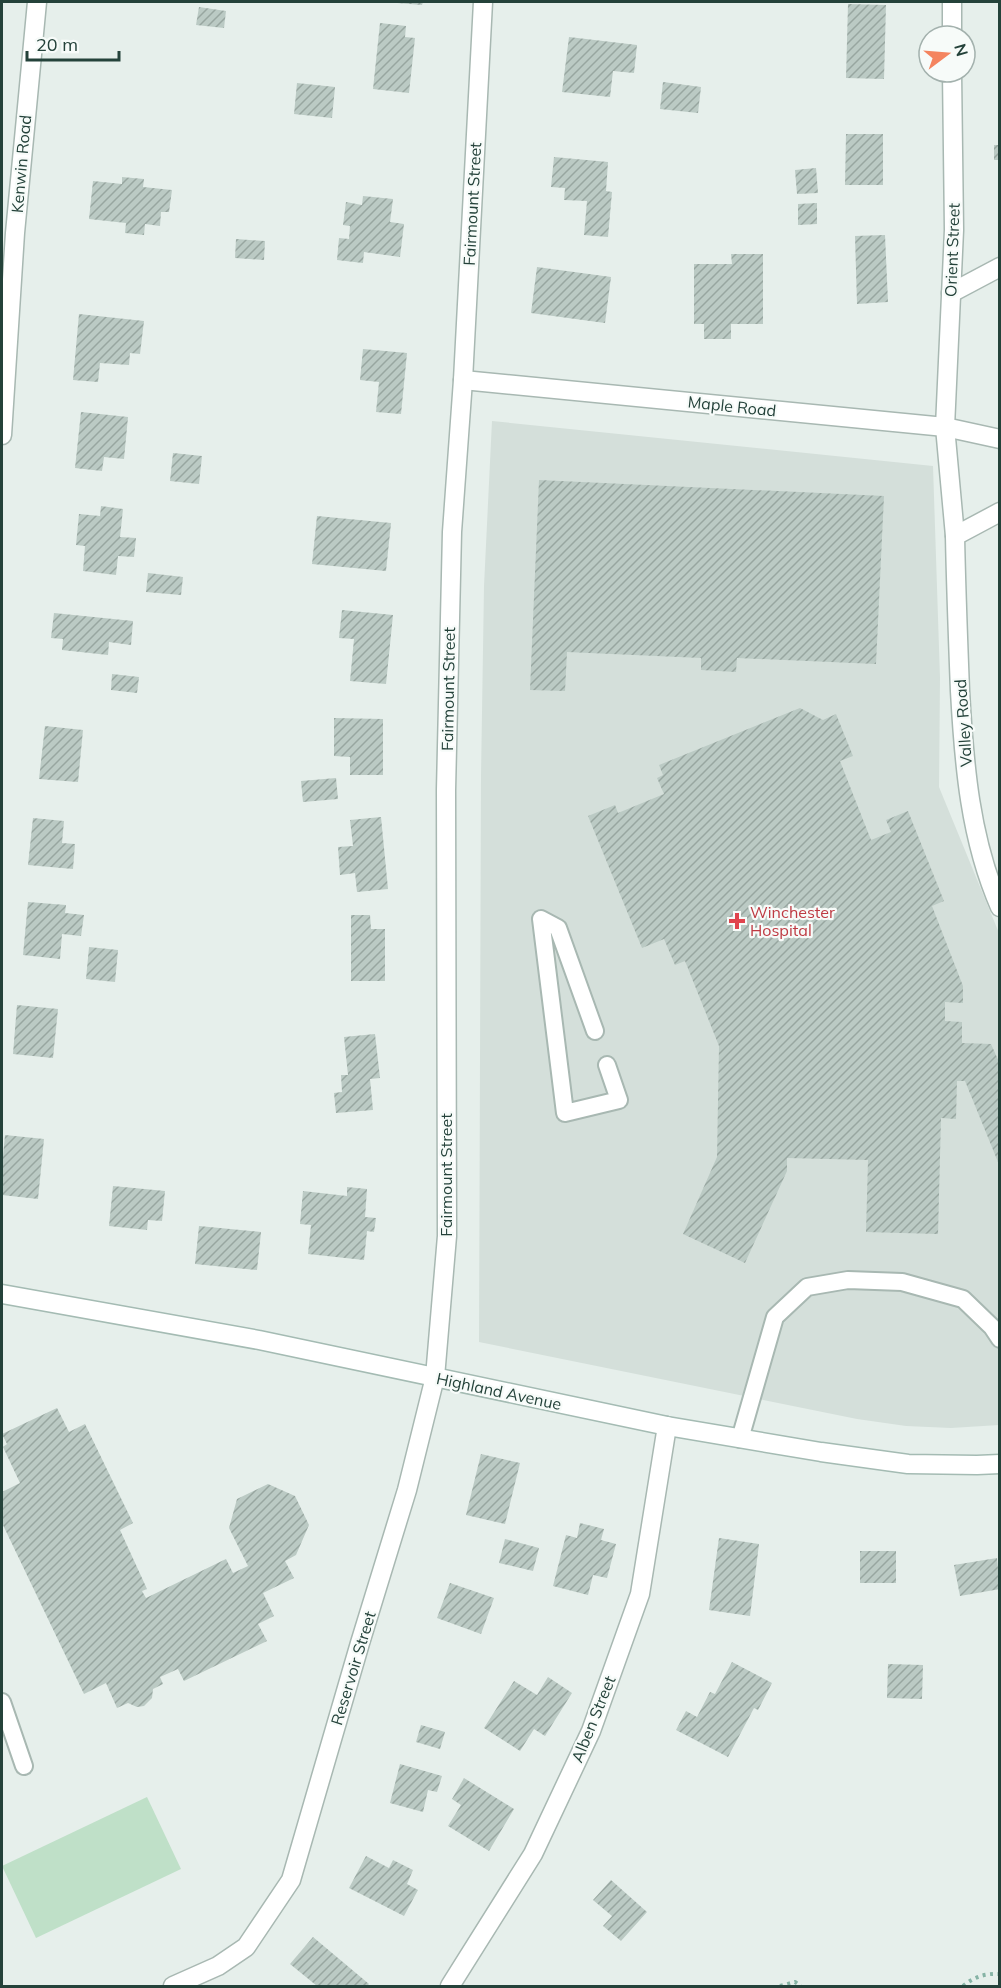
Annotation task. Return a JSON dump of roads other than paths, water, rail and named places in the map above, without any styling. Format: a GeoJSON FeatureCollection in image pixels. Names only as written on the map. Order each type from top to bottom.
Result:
{"type":"FeatureCollection","features":[{"type":"Feature","properties":{"kind":"street","name":"Kenwin Road"},"geometry":{"type":"LineString","coordinates":[[2,435],[15,233],[37,2]]}},
{"type":"Feature","properties":{"kind":"street","name":"Fairmount Street"},"geometry":{"type":"LineString","coordinates":[[435,1377],[447,1236],[446,790],[452,532],[463,380],[483,2]]}},
{"type":"Feature","properties":{"kind":"street"},"geometry":{"type":"LineString","coordinates":[[952,2],[952,24]]}},
{"type":"Feature","properties":{"kind":"street","name":"Orient Street"},"geometry":{"type":"LineString","coordinates":[[945,427],[954,230],[952,84]]}},
{"type":"Feature","properties":{"kind":"street"},"geometry":{"type":"LineString","coordinates":[[951,293],[999,267]]}},
{"type":"Feature","properties":{"kind":"street","name":"Maple Road"},"geometry":{"type":"LineString","coordinates":[[463,380],[945,427],[999,439]]}},
{"type":"Feature","properties":{"kind":"street","name":"Valley Road"},"geometry":{"type":"LineString","coordinates":[[945,427],[955,536],[964,758],[977,841],[999,907]]}},
{"type":"Feature","properties":{"kind":"street"},"geometry":{"type":"LineString","coordinates":[[955,536],[999,512]]}},
{"type":"Feature","properties":{"kind":"street","name":"Highland Avenue"},"geometry":{"type":"LineString","coordinates":[[2,1294],[259,1340],[667,1426],[908,1464],[999,1464]]}},
{"type":"Feature","properties":{"kind":"street","name":"Reservoir Street"},"geometry":{"type":"LineString","coordinates":[[173,1986],[218,1965],[246,1947],[291,1880],[407,1491],[435,1377]]}},
{"type":"Feature","properties":{"kind":"street","name":"Alben Street"},"geometry":{"type":"LineString","coordinates":[[450,1986],[532,1854],[591,1731],[640,1594],[667,1426]]}},
{"type":"Feature","properties":{"kind":"lane"},"geometry":{"type":"LineString","coordinates":[[595,1031],[558,928],[541,919],[565,1113],[620,1100],[607,1065]]}},
{"type":"Feature","properties":{"kind":"lane"},"geometry":{"type":"LineString","coordinates":[[740,1438],[775,1317],[807,1287],[848,1280],[902,1282],[963,1299],[992,1327],[999,1340]]}},
{"type":"Feature","properties":{"kind":"lane"},"geometry":{"type":"LineString","coordinates":[[2,1702],[24,1766]]}},
{"type":"Feature","properties":{"kind":"place","name":"Winchester Hospital"},"geometry":{"type":"Point","coordinates":[737,921]}}]}
